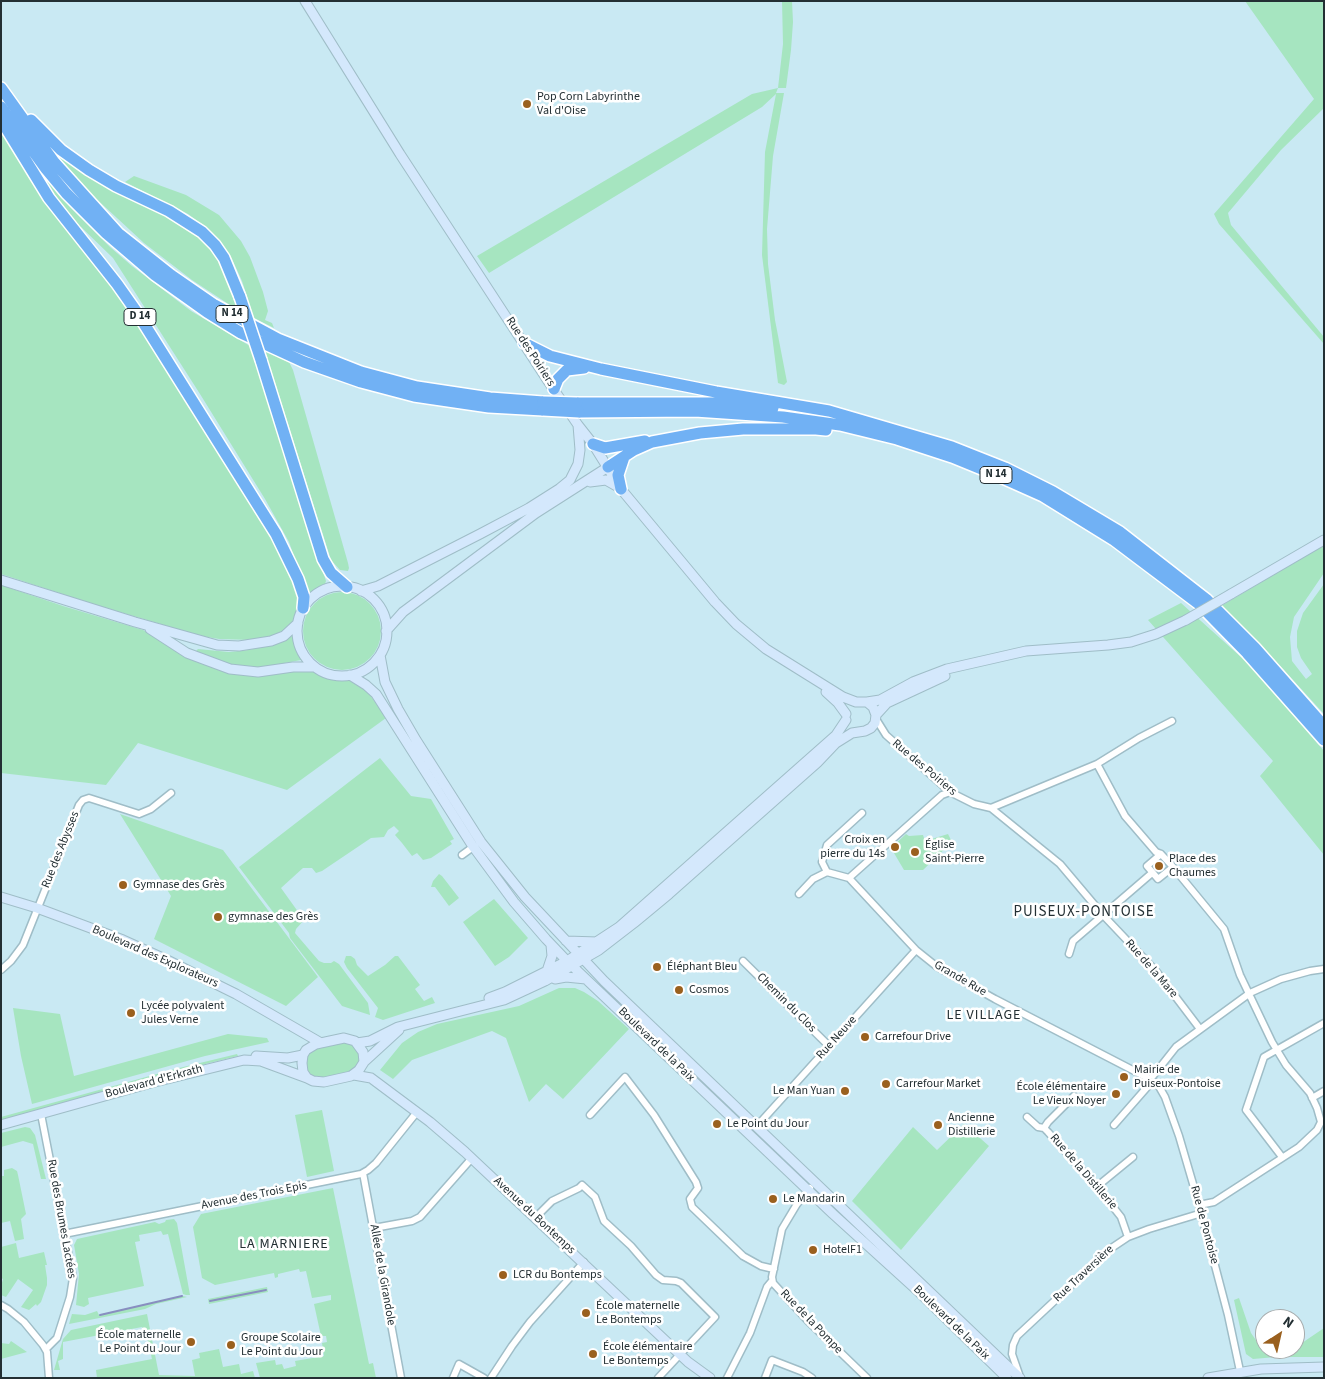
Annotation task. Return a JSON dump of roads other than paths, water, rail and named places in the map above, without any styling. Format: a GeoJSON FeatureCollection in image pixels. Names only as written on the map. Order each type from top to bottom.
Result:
{"type":"FeatureCollection","features":[{"type":"Feature","properties":{"kind":"highway"},"geometry":{"type":"LineString","coordinates":[[1,81],[39,130],[67,155],[101,178],[174,214],[202,232],[215,245],[224,258],[240,297],[261,360],[323,559],[331,573],[347,587]]}},
{"type":"Feature","properties":{"kind":"highway","name":"N 14"},"geometry":{"type":"LineString","coordinates":[[1,88],[54,162],[112,226],[171,275],[213,304],[278,340],[361,372],[417,387],[543,406]]}},
{"type":"Feature","properties":{"kind":"highway","name":"N 14"},"geometry":{"type":"LineString","coordinates":[[1,107],[46,169],[66,193],[106,233],[155,276],[240,332],[304,362],[361,382],[414,396],[488,407],[578,407],[695,411],[783,417],[840,425],[906,442],[952,457],[1043,496],[1114,540],[1199,604],[1247,653],[1324,740]]}},
{"type":"Feature","properties":{"kind":"highway","name":"D 14"},"geometry":{"type":"LineString","coordinates":[[1,120],[49,198],[136,311],[276,534],[301,586],[304,597],[303,608]]}},
{"type":"Feature","properties":{"kind":"highway"},"geometry":{"type":"LineString","coordinates":[[524,343],[550,356],[601,369],[716,392],[829,411],[879,424]]}},
{"type":"Feature","properties":{"kind":"highway"},"geometry":{"type":"LineString","coordinates":[[554,389],[558,379],[567,370],[576,368],[601,369]]}},
{"type":"Feature","properties":{"kind":"highway","name":"N 14"},"geometry":{"type":"LineString","coordinates":[[578,407],[723,403],[810,412],[879,424],[952,447],[1005,468],[1053,492],[1120,532],[1206,599],[1255,648],[1324,726]]}},
{"type":"Feature","properties":{"kind":"highway"},"geometry":{"type":"LineString","coordinates":[[608,468],[644,445],[665,439],[700,433],[743,429],[816,429],[869,437],[971,468],[1026,493],[1114,540]]}},
{"type":"Feature","properties":{"kind":"highway"},"geometry":{"type":"LineString","coordinates":[[593,444],[605,448],[646,440],[665,439]]}},
{"type":"Feature","properties":{"kind":"highway"},"geometry":{"type":"LineString","coordinates":[[621,489],[618,475],[624,457]]}},
{"type":"Feature","properties":{"kind":"main road","name":"Rue des Poiriers"},"geometry":{"type":"LineString","coordinates":[[305,1],[400,154],[621,489],[731,619],[750,637],[797,669]]}},
{"type":"Feature","properties":{"kind":"main road"},"geometry":{"type":"LineString","coordinates":[[361,591],[378,586],[529,508],[559,489],[570,480],[578,464],[580,450],[578,425]]}},
{"type":"Feature","properties":{"kind":"main road"},"geometry":{"type":"LineString","coordinates":[[386,631],[403,612],[536,513],[608,468]]}},
{"type":"Feature","properties":{"kind":"main road"},"geometry":{"type":"LineString","coordinates":[[578,486],[606,480],[621,489]]}},
{"type":"Feature","properties":{"kind":"main road"},"geometry":{"type":"LineString","coordinates":[[797,669],[843,697],[856,702],[867,702],[880,700],[913,682],[972,663],[1026,651],[1131,642],[1156,634],[1186,620],[1324,540]]}},
{"type":"Feature","properties":{"kind":"main road"},"geometry":{"type":"LineString","coordinates":[[1,580],[207,643],[239,646],[279,639],[298,623]]}},
{"type":"Feature","properties":{"kind":"main road"},"geometry":{"type":"LineString","coordinates":[[347,587],[361,591],[372,598],[380,607],[385,619],[385,641],[380,655],[367,668],[350,675],[331,674],[314,666],[305,656],[299,644],[298,623],[303,608],[319,592],[330,588],[347,587]]}},
{"type":"Feature","properties":{"kind":"main road"},"geometry":{"type":"LineString","coordinates":[[136,622],[188,653],[230,669],[258,672],[314,666]]}},
{"type":"Feature","properties":{"kind":"main road"},"geometry":{"type":"LineString","coordinates":[[380,655],[385,682],[398,709],[473,830],[507,876],[566,941],[576,960],[604,981]]}},
{"type":"Feature","properties":{"kind":"main road"},"geometry":{"type":"LineString","coordinates":[[797,669],[836,700],[850,727],[856,731],[863,732],[870,730],[874,725],[876,717],[884,705],[972,663]]}},
{"type":"Feature","properties":{"kind":"main road","name":"Boulevard de la Paix"},"geometry":{"type":"LineString","coordinates":[[350,675],[366,685],[380,701],[473,847],[514,902],[548,942],[595,972],[1021,1378]]}},
{"type":"Feature","properties":{"kind":"main road"},"geometry":{"type":"LineString","coordinates":[[595,972],[599,946],[836,735],[850,706],[856,702]]}},
{"type":"Feature","properties":{"kind":"main road"},"geometry":{"type":"LineString","coordinates":[[867,702],[873,707],[876,717]]}},
{"type":"Feature","properties":{"kind":"main road"},"geometry":{"type":"LineString","coordinates":[[244,1060],[261,1055],[288,1058],[305,1053],[312,1046],[344,1038],[357,1043],[370,1041],[393,1029],[408,1024],[504,1000],[545,981],[634,924],[817,763],[832,747],[856,731]]}},
{"type":"Feature","properties":{"kind":"main road","name":"Boulevard des Explorateurs"},"geometry":{"type":"LineString","coordinates":[[1,897],[37,908],[122,940],[163,958],[236,994],[321,1043]]}},
{"type":"Feature","properties":{"kind":"main road"},"geometry":{"type":"LineString","coordinates":[[566,941],[599,946]]}},
{"type":"Feature","properties":{"kind":"main road"},"geometry":{"type":"LineString","coordinates":[[547,971],[551,960],[548,942]]}},
{"type":"Feature","properties":{"kind":"main road"},"geometry":{"type":"LineString","coordinates":[[449,1013],[500,994],[547,971],[576,960]]}},
{"type":"Feature","properties":{"kind":"main road","name":"Boulevard de la Paix"},"geometry":{"type":"LineString","coordinates":[[576,960],[586,980],[1008,1378]]}},
{"type":"Feature","properties":{"kind":"main road"},"geometry":{"type":"LineString","coordinates":[[545,981],[566,977],[586,980]]}},
{"type":"Feature","properties":{"kind":"main road"},"geometry":{"type":"LineString","coordinates":[[302,1032],[307,1041],[302,1067],[307,1078],[319,1082],[354,1075],[364,1062],[394,1034],[408,1024]]}},
{"type":"Feature","properties":{"kind":"main road"},"geometry":{"type":"LineString","coordinates":[[357,1043],[363,1052],[364,1062]]}},
{"type":"Feature","properties":{"kind":"main road","name":"Boulevard d'Erkrath"},"geometry":{"type":"LineString","coordinates":[[1,1125],[194,1071],[244,1060],[261,1061],[307,1078]]}},
{"type":"Feature","properties":{"kind":"main road","name":"Avenue du Bontemps"},"geometry":{"type":"LineString","coordinates":[[364,1062],[371,1078]]}},
{"type":"Feature","properties":{"kind":"main road","name":"Avenue du Bontemps"},"geometry":{"type":"LineString","coordinates":[[354,1075],[371,1078],[472,1158],[680,1354],[710,1378]]}},
{"type":"Feature","properties":{"kind":"main road","name":"Avenue du Bontemps"},"geometry":{"type":"LineString","coordinates":[[690,1363],[700,1378]]}},
{"type":"Feature","properties":{"kind":"main road"},"geometry":{"type":"LineString","coordinates":[[1208,1378],[1240,1371],[1273,1368],[1324,1368]]}},
{"type":"Feature","properties":{"kind":"street"},"geometry":{"type":"LineString","coordinates":[[876,717],[886,736]]}},
{"type":"Feature","properties":{"kind":"street"},"geometry":{"type":"LineString","coordinates":[[991,808],[1097,764],[1139,738],[1172,721]]}},
{"type":"Feature","properties":{"kind":"street"},"geometry":{"type":"LineString","coordinates":[[870,730],[886,736]]}},
{"type":"Feature","properties":{"kind":"street","name":"Rue des Poiriers"},"geometry":{"type":"LineString","coordinates":[[886,736],[950,792],[974,804],[991,808]]}},
{"type":"Feature","properties":{"kind":"street"},"geometry":{"type":"LineString","coordinates":[[1097,764],[1125,816],[1156,852],[1161,854],[1174,868],[1224,929],[1240,975],[1276,1049],[1286,1065],[1302,1082],[1317,1108],[1320,1122],[1318,1130],[1299,1147],[1214,1202],[1199,1205]]}},
{"type":"Feature","properties":{"kind":"street"},"geometry":{"type":"LineString","coordinates":[[799,894],[813,879],[827,872],[848,878],[942,795],[950,792]]}},
{"type":"Feature","properties":{"kind":"street","name":"Rue des Abysses"},"geometry":{"type":"LineString","coordinates":[[37,908],[79,805],[83,800],[89,798],[140,814],[151,809],[171,793]]}},
{"type":"Feature","properties":{"kind":"street","name":"Rue de la Mare"},"geometry":{"type":"LineString","coordinates":[[991,808],[1060,864],[1103,915],[1156,971],[1200,1029]]}},
{"type":"Feature","properties":{"kind":"street"},"geometry":{"type":"LineString","coordinates":[[827,872],[822,862],[827,846],[862,812]]}},
{"type":"Feature","properties":{"kind":"street"},"geometry":{"type":"LineString","coordinates":[[462,855],[473,847]]}},
{"type":"Feature","properties":{"kind":"street"},"geometry":{"type":"LineString","coordinates":[[1161,854],[1147,866],[1152,873],[1158,879],[1174,868]]}},
{"type":"Feature","properties":{"kind":"street"},"geometry":{"type":"LineString","coordinates":[[1069,954],[1073,941],[1152,873]]}},
{"type":"Feature","properties":{"kind":"street","name":"Grande Rue"},"geometry":{"type":"LineString","coordinates":[[848,878],[916,950],[936,966],[1150,1077]]}},
{"type":"Feature","properties":{"kind":"street"},"geometry":{"type":"LineString","coordinates":[[1,970],[11,962],[23,946],[37,908]]}},
{"type":"Feature","properties":{"kind":"street","name":"Rue Neuve"},"geometry":{"type":"LineString","coordinates":[[757,1126],[916,950]]}},
{"type":"Feature","properties":{"kind":"street","name":"Chemin du Clos"},"geometry":{"type":"LineString","coordinates":[[743,961],[829,1046]]}},
{"type":"Feature","properties":{"kind":"street"},"geometry":{"type":"LineString","coordinates":[[1149,1085],[1147,1083],[1150,1077],[1176,1046],[1250,993],[1281,979],[1324,968]]}},
{"type":"Feature","properties":{"kind":"street"},"geometry":{"type":"LineString","coordinates":[[1282,1157],[1246,1110],[1264,1057],[1324,1023]]}},
{"type":"Feature","properties":{"kind":"street"},"geometry":{"type":"LineString","coordinates":[[590,1115],[625,1077],[654,1115],[696,1182],[698,1188],[690,1199],[692,1207],[743,1256],[761,1266],[774,1269]]}},
{"type":"Feature","properties":{"kind":"street"},"geometry":{"type":"LineString","coordinates":[[1114,1125],[1149,1085],[1153,1086],[1157,1083],[1157,1078],[1150,1077]]}},
{"type":"Feature","properties":{"kind":"street","name":"Rue de Pontoise"},"geometry":{"type":"LineString","coordinates":[[1157,1083],[1165,1097],[1179,1136],[1202,1213],[1240,1371]]}},
{"type":"Feature","properties":{"kind":"street"},"geometry":{"type":"LineString","coordinates":[[1312,1098],[1324,1091]]}},
{"type":"Feature","properties":{"kind":"street"},"geometry":{"type":"LineString","coordinates":[[1044,1128],[1074,1096]]}},
{"type":"Feature","properties":{"kind":"street"},"geometry":{"type":"LineString","coordinates":[[363,1173],[376,1163],[416,1112]]}},
{"type":"Feature","properties":{"kind":"street","name":"Rue des Brumes Lactées"},"geometry":{"type":"LineString","coordinates":[[41,1114],[72,1272],[72,1285],[57,1338],[46,1348]]}},
{"type":"Feature","properties":{"kind":"street","name":"Rue de la Distillerie"},"geometry":{"type":"LineString","coordinates":[[1027,1116],[1038,1127],[1044,1128],[1098,1188],[1121,1217],[1128,1237]]}},
{"type":"Feature","properties":{"kind":"street"},"geometry":{"type":"LineString","coordinates":[[732,1118],[751,1127],[757,1126],[756,1135],[758,1142]]}},
{"type":"Feature","properties":{"kind":"street"},"geometry":{"type":"LineString","coordinates":[[1098,1188],[1100,1184],[1133,1157]]}},
{"type":"Feature","properties":{"kind":"street"},"geometry":{"type":"LineString","coordinates":[[374,1228],[418,1219],[472,1158]]}},
{"type":"Feature","properties":{"kind":"street","name":"Allée de la Girandole"},"geometry":{"type":"LineString","coordinates":[[363,1173],[401,1378]]}},
{"type":"Feature","properties":{"kind":"street","name":"Avenue des Trois Epis"},"geometry":{"type":"LineString","coordinates":[[64,1234],[363,1173]]}},
{"type":"Feature","properties":{"kind":"street","name":"Rue de la Pompe"},"geometry":{"type":"LineString","coordinates":[[816,1182],[797,1204],[782,1229],[772,1281],[808,1321],[867,1378]]}},
{"type":"Feature","properties":{"kind":"street"},"geometry":{"type":"LineString","coordinates":[[536,1217],[552,1201],[582,1185],[595,1197],[604,1220],[631,1246],[656,1275],[663,1280],[681,1283],[715,1317],[658,1378]]}},
{"type":"Feature","properties":{"kind":"street","name":"Rue Traversière"},"geometry":{"type":"LineString","coordinates":[[1021,1378],[1012,1354],[1014,1340],[1019,1332],[1110,1249],[1128,1237],[1202,1213]]}},
{"type":"Feature","properties":{"kind":"street"},"geometry":{"type":"LineString","coordinates":[[492,1378],[530,1322],[584,1262]]}},
{"type":"Feature","properties":{"kind":"street"},"geometry":{"type":"LineString","coordinates":[[727,1378],[750,1333],[767,1287],[772,1281]]}},
{"type":"Feature","properties":{"kind":"street"},"geometry":{"type":"LineString","coordinates":[[1,1305],[24,1322],[46,1348],[48,1378]]}},
{"type":"Feature","properties":{"kind":"street"},"geometry":{"type":"LineString","coordinates":[[765,1378],[772,1360],[803,1372],[812,1378]]}},
{"type":"Feature","properties":{"kind":"street"},"geometry":{"type":"LineString","coordinates":[[453,1378],[459,1364],[484,1378]]}},
{"type":"Feature","properties":{"kind":"waterway"},"geometry":{"type":"LineString","coordinates":[[210,1301],[266,1290]]}},
{"type":"Feature","properties":{"kind":"waterway"},"geometry":{"type":"LineString","coordinates":[[100,1315],[182,1296]]}},
{"type":"Feature","properties":{"kind":"place","name":"Pop Corn Labyrinthe Val d'Oise"},"geometry":{"type":"Point","coordinates":[527,104]}},
{"type":"Feature","properties":{"kind":"place","name":"Croix en pierre du 14s"},"geometry":{"type":"Point","coordinates":[895,847]}},
{"type":"Feature","properties":{"kind":"place","name":"Église Saint-Pierre"},"geometry":{"type":"Point","coordinates":[915,852]}},
{"type":"Feature","properties":{"kind":"place","name":"Place des Chaumes"},"geometry":{"type":"Point","coordinates":[1159,866]}},
{"type":"Feature","properties":{"kind":"place","name":"Gymnase des Grès"},"geometry":{"type":"Point","coordinates":[123,885]}},
{"type":"Feature","properties":{"kind":"place","name":"gymnase des Grès"},"geometry":{"type":"Point","coordinates":[218,917]}},
{"type":"Feature","properties":{"kind":"place","name":"Éléphant Bleu"},"geometry":{"type":"Point","coordinates":[657,967]}},
{"type":"Feature","properties":{"kind":"place","name":"Cosmos"},"geometry":{"type":"Point","coordinates":[679,990]}},
{"type":"Feature","properties":{"kind":"place","name":"Lycée polyvalent Jules Verne"},"geometry":{"type":"Point","coordinates":[131,1013]}},
{"type":"Feature","properties":{"kind":"place","name":"Carrefour Drive"},"geometry":{"type":"Point","coordinates":[865,1037]}},
{"type":"Feature","properties":{"kind":"place","name":"Mairie de Puiseux-Pontoise"},"geometry":{"type":"Point","coordinates":[1124,1077]}},
{"type":"Feature","properties":{"kind":"place","name":"Carrefour Market"},"geometry":{"type":"Point","coordinates":[886,1084]}},
{"type":"Feature","properties":{"kind":"place","name":"Le Man Yuan"},"geometry":{"type":"Point","coordinates":[845,1091]}},
{"type":"Feature","properties":{"kind":"place","name":"École élémentaire Le Vieux Noyer"},"geometry":{"type":"Point","coordinates":[1116,1094]}},
{"type":"Feature","properties":{"kind":"place","name":"Le Point du Jour"},"geometry":{"type":"Point","coordinates":[717,1124]}},
{"type":"Feature","properties":{"kind":"place","name":"Ancienne Distillerie"},"geometry":{"type":"Point","coordinates":[938,1125]}},
{"type":"Feature","properties":{"kind":"place","name":"Le Mandarin"},"geometry":{"type":"Point","coordinates":[773,1199]}},
{"type":"Feature","properties":{"kind":"place","name":"HotelF1"},"geometry":{"type":"Point","coordinates":[813,1250]}},
{"type":"Feature","properties":{"kind":"place","name":"LCR du Bontemps"},"geometry":{"type":"Point","coordinates":[503,1275]}},
{"type":"Feature","properties":{"kind":"place","name":"École maternelle Le Bontemps"},"geometry":{"type":"Point","coordinates":[586,1313]}},
{"type":"Feature","properties":{"kind":"place","name":"École maternelle Le Point du Jour"},"geometry":{"type":"Point","coordinates":[191,1342]}},
{"type":"Feature","properties":{"kind":"place","name":"Groupe Scolaire Le Point du Jour"},"geometry":{"type":"Point","coordinates":[231,1345]}},
{"type":"Feature","properties":{"kind":"place","name":"École élémentaire Le Bontemps"},"geometry":{"type":"Point","coordinates":[593,1354]}},
{"type":"Feature","properties":{"kind":"district","name":"PUISEUX-PONTOISE"},"geometry":{"type":"Point","coordinates":[1084,913]}},
{"type":"Feature","properties":{"kind":"district","name":"LE VILLAGE"},"geometry":{"type":"Point","coordinates":[984,1016]}},
{"type":"Feature","properties":{"kind":"district","name":"LA MARNIERE"},"geometry":{"type":"Point","coordinates":[284,1245]}}]}
